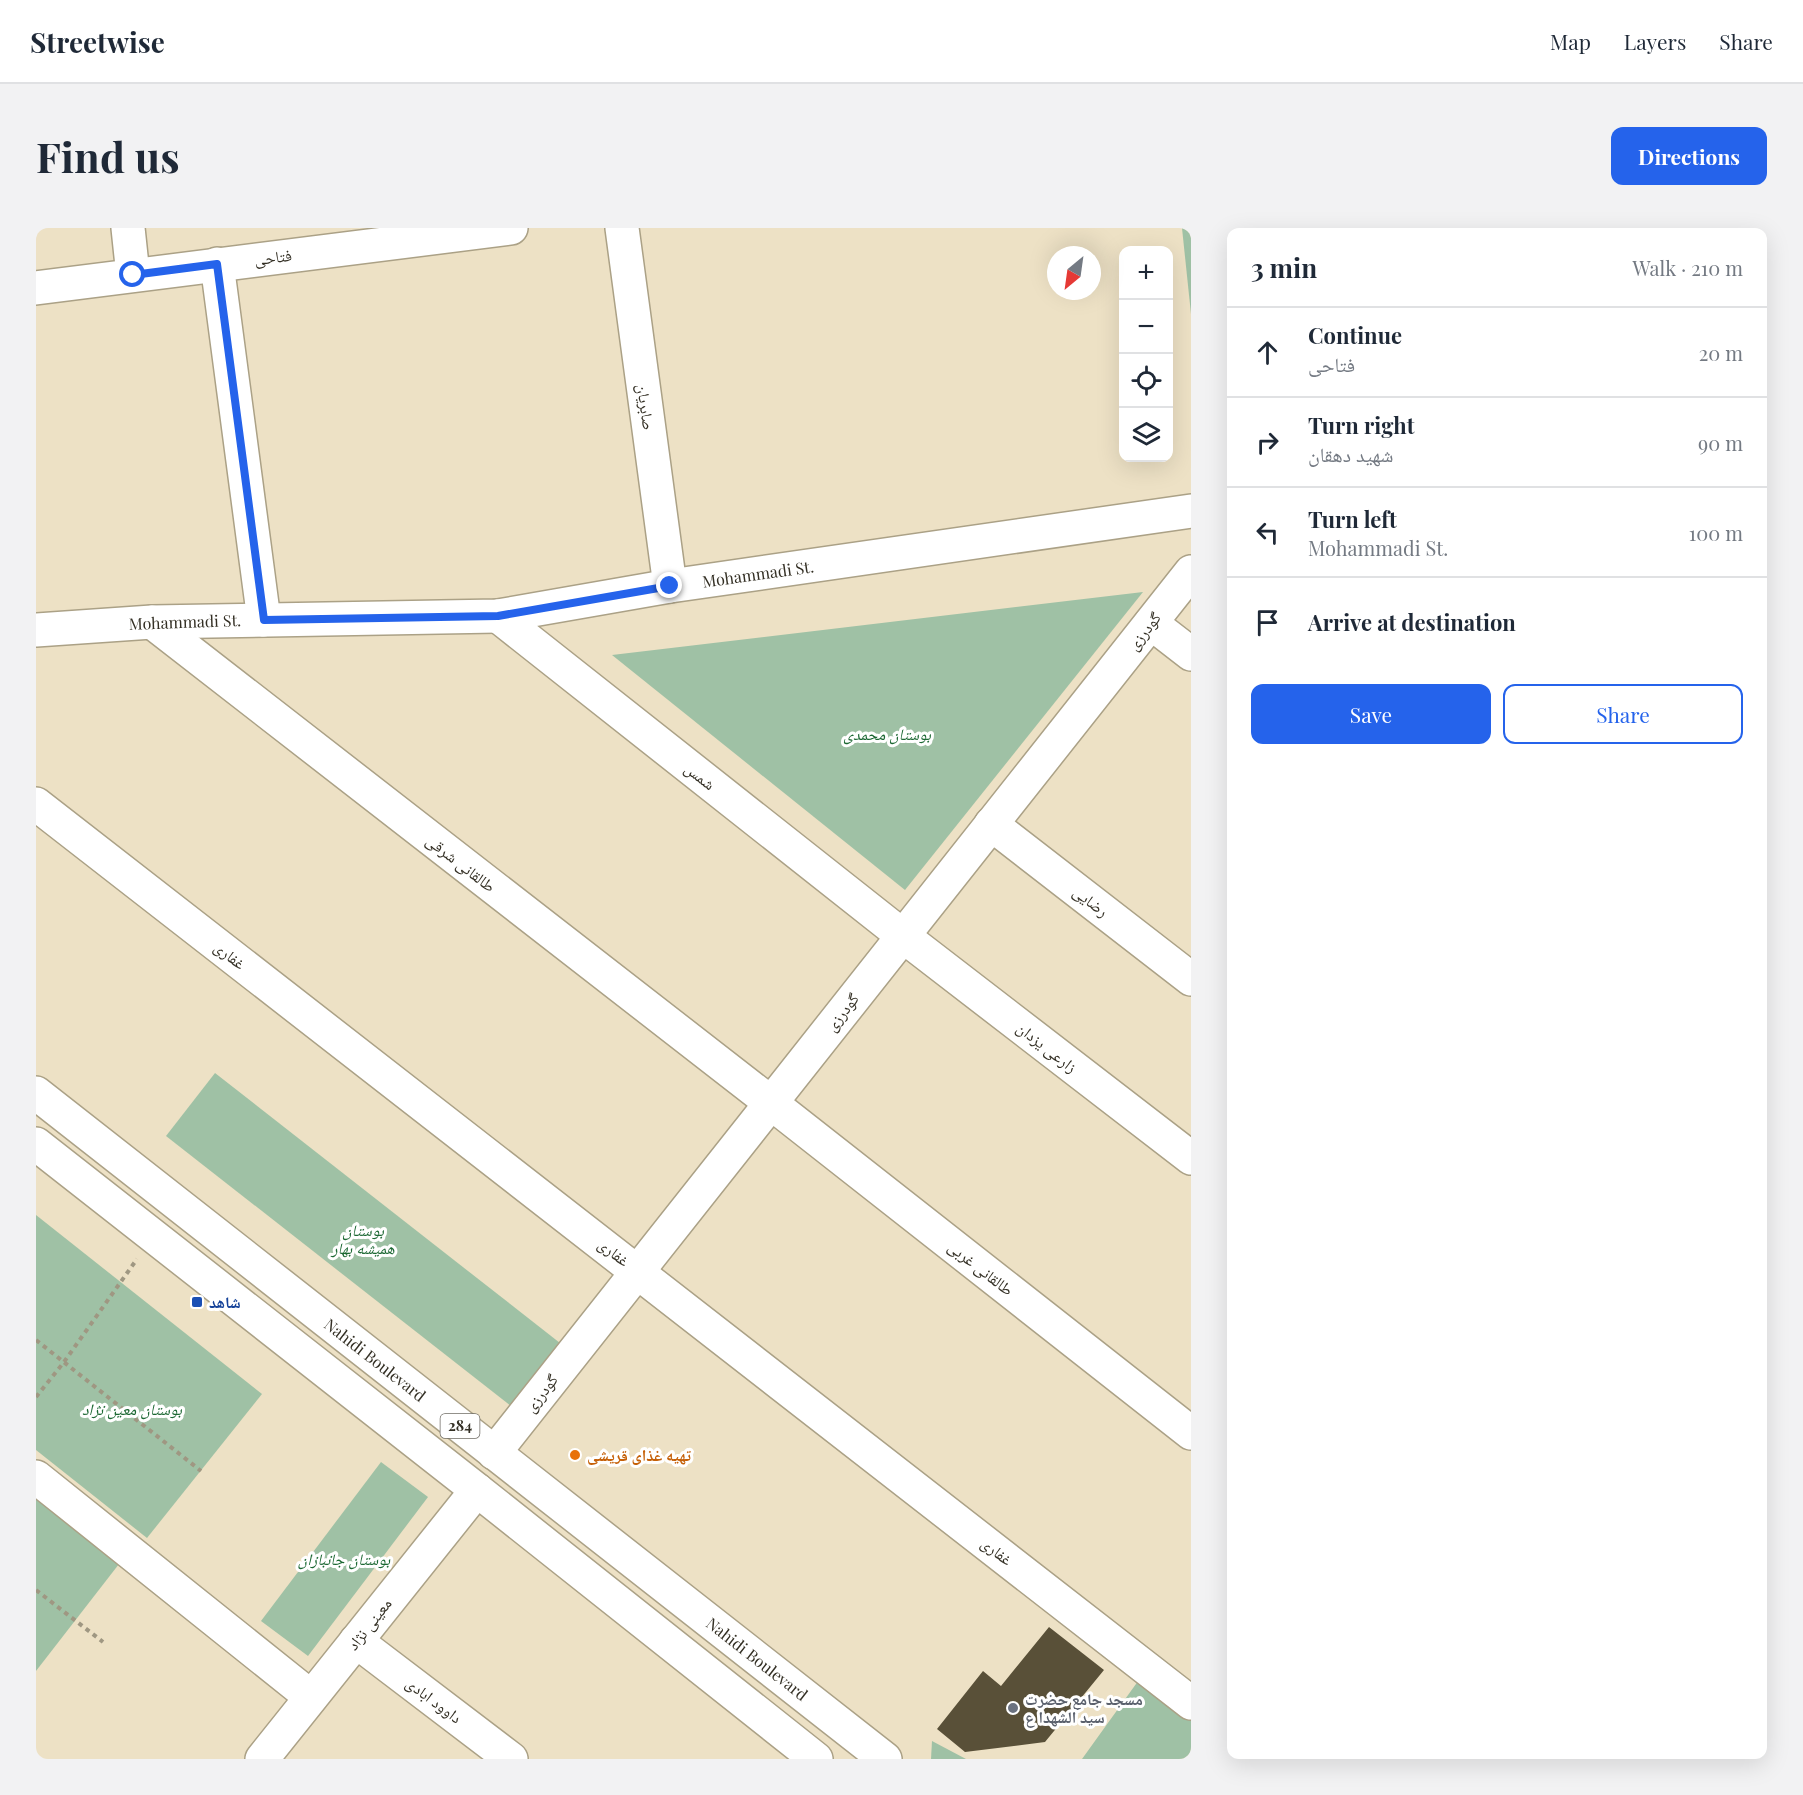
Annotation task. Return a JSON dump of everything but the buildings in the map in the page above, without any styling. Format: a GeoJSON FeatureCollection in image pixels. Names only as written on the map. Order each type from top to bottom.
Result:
{"type":"FeatureCollection","features":[{"type":"Feature","properties":{"kind":"street"},"geometry":{"type":"LineString","coordinates":[[128,228],[133,275]]}},
{"type":"Feature","properties":{"kind":"street","name":"فتاحی"},"geometry":{"type":"LineString","coordinates":[[36,288],[511,228]]}},
{"type":"Feature","properties":{"kind":"street","name":"صابریان"},"geometry":{"type":"LineString","coordinates":[[622,228],[670,586]]}},
{"type":"Feature","properties":{"kind":"street"},"geometry":{"type":"LineString","coordinates":[[217,264],[264,620]]}},
{"type":"Feature","properties":{"kind":"street","name":"Mohammadi St."},"geometry":{"type":"LineString","coordinates":[[36,630],[152,622],[498,616],[670,586],[1191,511]]}},
{"type":"Feature","properties":{"kind":"street","name":"گودرزی"},"geometry":{"type":"LineString","coordinates":[[494,1453],[1191,572]]}},
{"type":"Feature","properties":{"kind":"street","name":"شمس"},"geometry":{"type":"LineString","coordinates":[[498,616],[903,936]]}},
{"type":"Feature","properties":{"kind":"street","name":"طالقانی شرقی"},"geometry":{"type":"LineString","coordinates":[[152,622],[771,1103]]}},
{"type":"Feature","properties":{"kind":"street"},"geometry":{"type":"LineString","coordinates":[[1151,622],[1191,654]]}},
{"type":"Feature","properties":{"kind":"street","name":"غفاری"},"geometry":{"type":"LineString","coordinates":[[36,804],[1191,1703]]}},
{"type":"Feature","properties":{"kind":"street","name":"رضایی"},"geometry":{"type":"LineString","coordinates":[[991,824],[1191,979]]}},
{"type":"Feature","properties":{"kind":"street","name":"زارعی یزدان"},"geometry":{"type":"LineString","coordinates":[[903,936],[1191,1158]]}},
{"type":"Feature","properties":{"kind":"street","name":"Nahidi Boulevard"},"geometry":{"type":"LineString","coordinates":[[36,1093],[885,1759]]}},
{"type":"Feature","properties":{"kind":"street","name":"طالقانی غربی"},"geometry":{"type":"LineString","coordinates":[[771,1103],[1191,1432]]}},
{"type":"Feature","properties":{"kind":"street","name":"284"},"geometry":{"type":"LineString","coordinates":[[36,1144],[816,1759]]}},
{"type":"Feature","properties":{"kind":"street"},"geometry":{"type":"LineString","coordinates":[[36,1477],[311,1698]]}},
{"type":"Feature","properties":{"kind":"street","name":"معینی نژاد"},"geometry":{"type":"LineString","coordinates":[[262,1759],[477,1490]]}},
{"type":"Feature","properties":{"kind":"street","name":"داوود ابادی"},"geometry":{"type":"LineString","coordinates":[[356,1641],[511,1759]]}},
{"type":"Feature","properties":{"kind":"path"},"geometry":{"type":"LineString","coordinates":[[36,1397],[64,1362],[153,1236]]}},
{"type":"Feature","properties":{"kind":"path"},"geometry":{"type":"LineString","coordinates":[[36,1340],[201,1471]]}},
{"type":"Feature","properties":{"kind":"path"},"geometry":{"type":"LineString","coordinates":[[36,1590],[103,1642]]}},
{"type":"Feature","properties":{"kind":"green space"},"geometry":{"type":"Polygon","coordinates":[[[1182,228],[1191,228],[1191,314],[1182,228]]]}},
{"type":"Feature","properties":{"kind":"green space","name":"بوستان محمدی"},"geometry":{"type":"Polygon","coordinates":[[[1143,592],[905,890],[612,655],[1143,592]]]}},
{"type":"Feature","properties":{"kind":"green space","name":"بوستان همیشه بهار"},"geometry":{"type":"Polygon","coordinates":[[[215,1073],[560,1343],[511,1406],[166,1136],[215,1073]]]}},
{"type":"Feature","properties":{"kind":"green space","name":"بوستان معین نژاد"},"geometry":{"type":"Polygon","coordinates":[[[36,1215],[262,1394],[147,1538],[36,1450],[36,1215]]]}},
{"type":"Feature","properties":{"kind":"green space","name":"بوستان جانبازان"},"geometry":{"type":"Polygon","coordinates":[[[381,1462],[428,1497],[308,1656],[261,1621],[381,1462]]]}},
{"type":"Feature","properties":{"kind":"green space"},"geometry":{"type":"Polygon","coordinates":[[[36,1499],[119,1564],[36,1671],[36,1499]]]}},
{"type":"Feature","properties":{"kind":"green space"},"geometry":{"type":"Polygon","coordinates":[[[1141,1677],[1191,1714],[1191,1759],[1082,1759],[1141,1677]]]}},
{"type":"Feature","properties":{"kind":"green space"},"geometry":{"type":"Polygon","coordinates":[[[932,1741],[966,1759],[931,1759],[932,1741]]]}},
{"type":"Feature","properties":{"kind":"place","name":"شاهد"},"geometry":{"type":"Point","coordinates":[197,1302]}},
{"type":"Feature","properties":{"kind":"place","name":"تهیه غذای قریشی"},"geometry":{"type":"Point","coordinates":[575,1455]}},
{"type":"Feature","properties":{"kind":"place","name":"مسجد جامع حضرت سید الشهدا ع"},"geometry":{"type":"Point","coordinates":[1013,1708]}},
{"type":"Feature","properties":{"kind":"route"},"geometry":{"type":"LineString","coordinates":[[133,275],[217,264],[264,620],[498,616],[670,586]]}}]}
